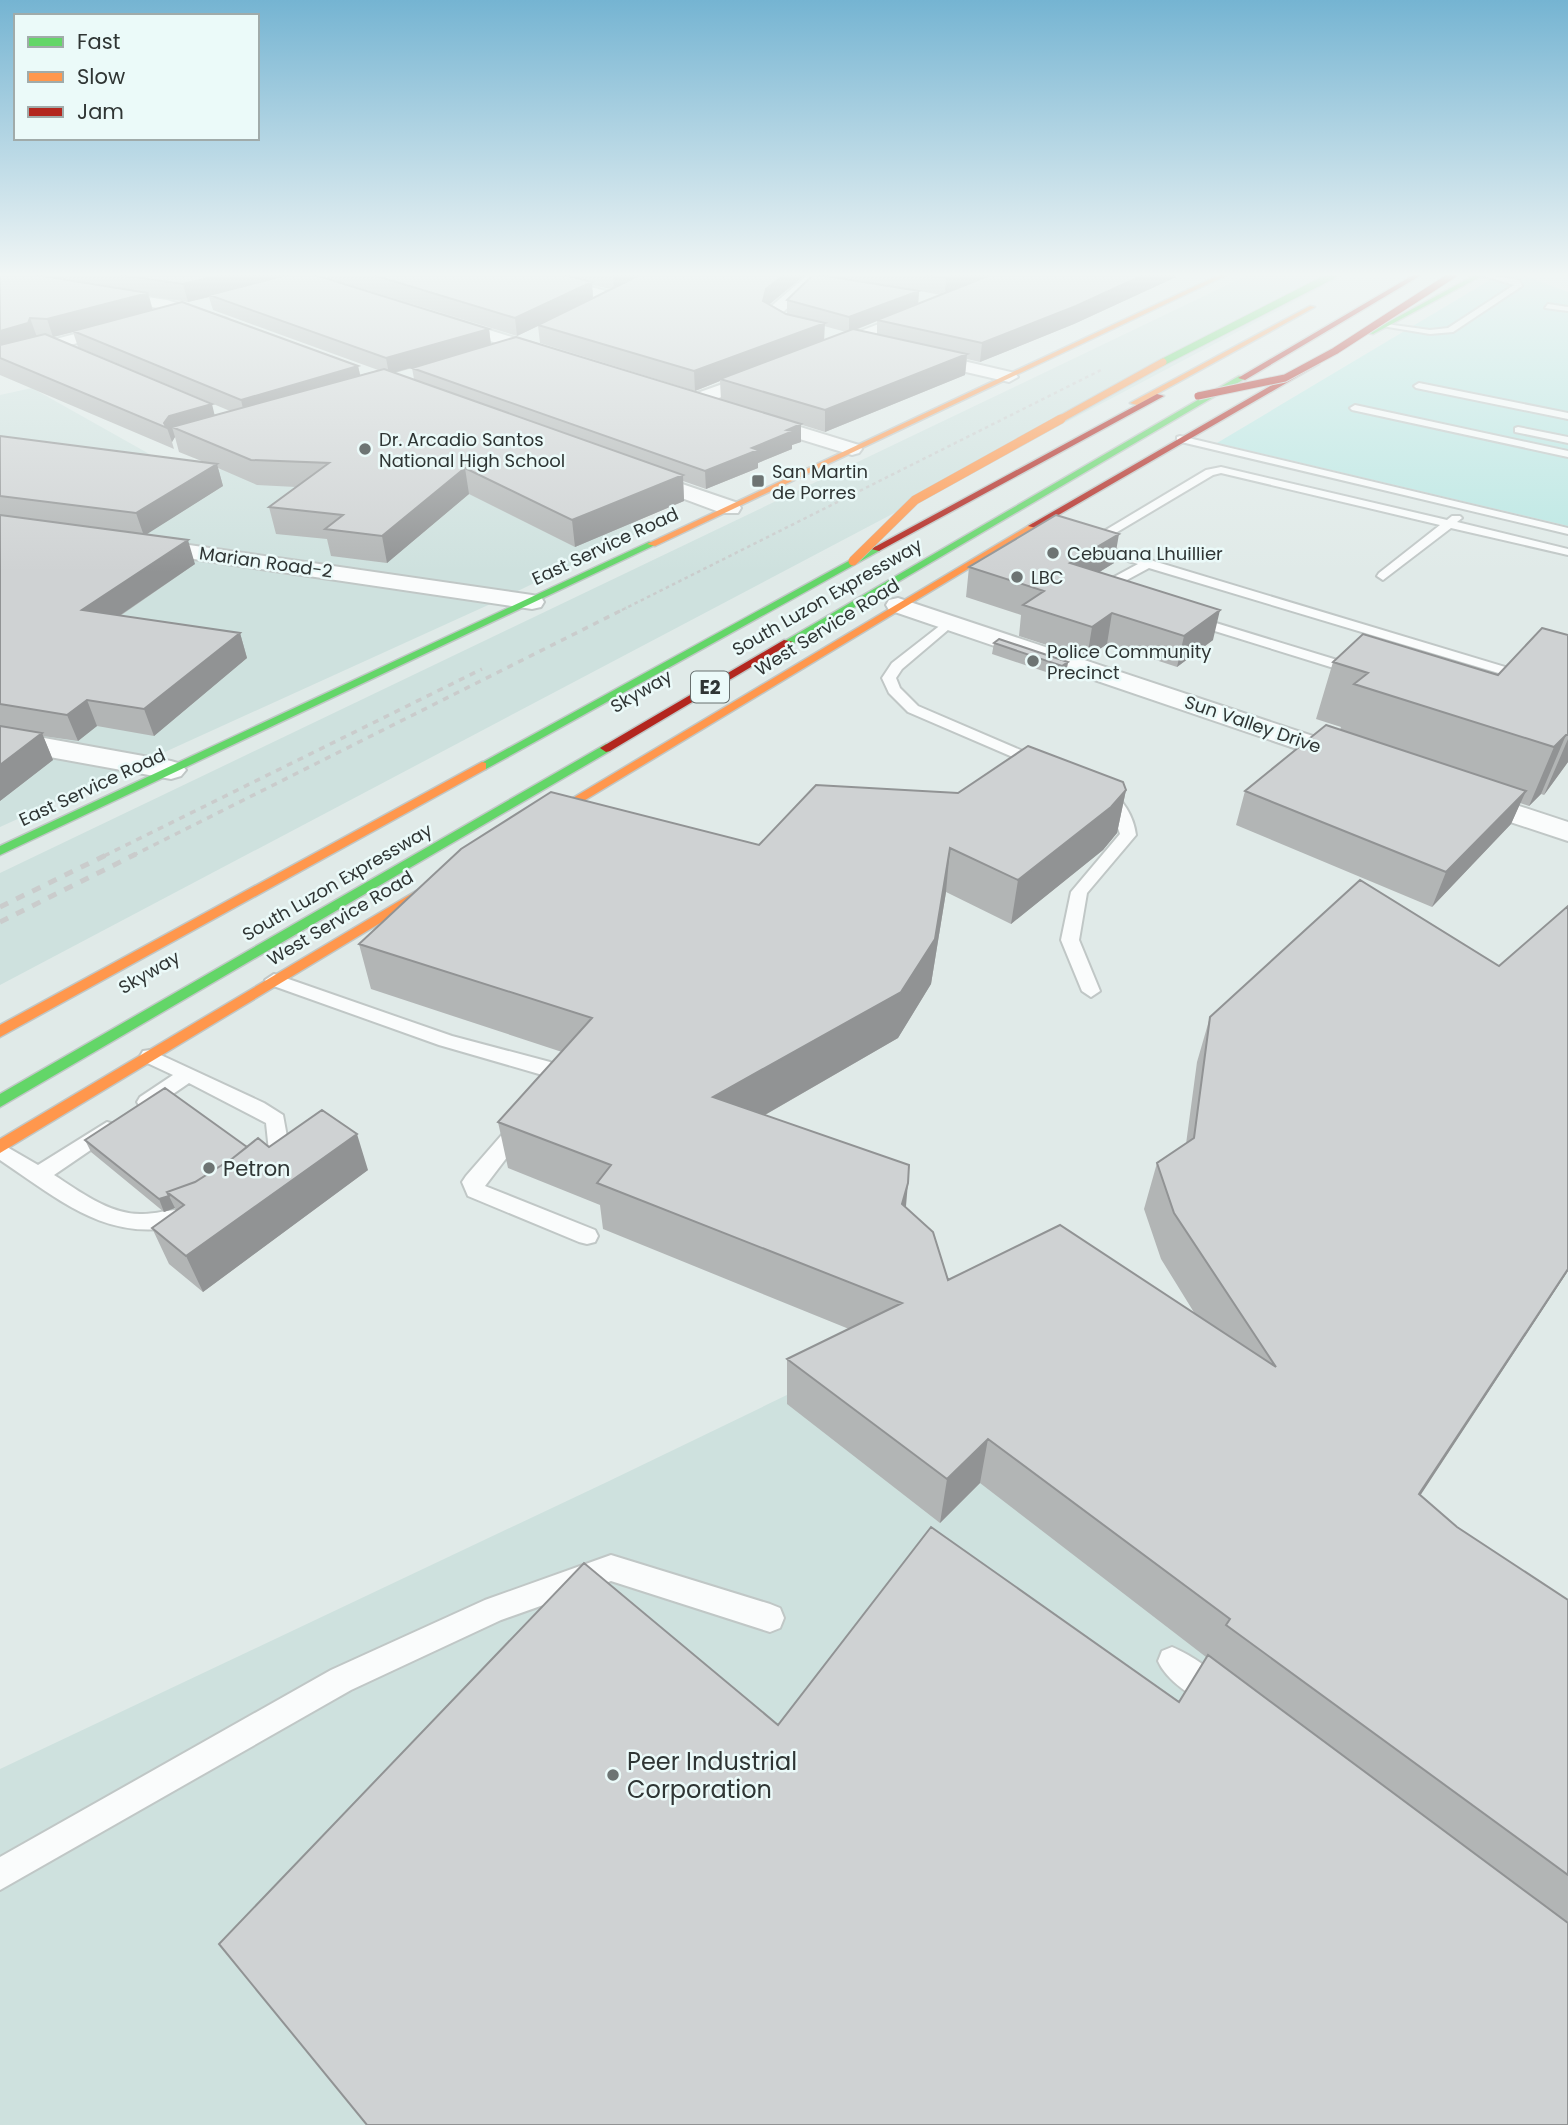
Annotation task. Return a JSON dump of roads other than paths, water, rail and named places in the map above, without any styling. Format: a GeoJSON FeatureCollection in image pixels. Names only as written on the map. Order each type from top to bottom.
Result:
{"type":"FeatureCollection","features":[{"type":"Feature","properties":{"kind":"main road","name":"East Service Road"},"geometry":{"type":"LineString","coordinates":[[0,851],[1017,373]]}},
{"type":"Feature","properties":{"kind":"main road"},"geometry":{"type":"LineString","coordinates":[[853,561],[915,500],[1142,373]]}},
{"type":"Feature","properties":{"kind":"main road","name":"South Luzon Expressway"},"geometry":{"type":"LineString","coordinates":[[0,1016],[1196,373]]}},
{"type":"Feature","properties":{"kind":"main road","name":"Skyway"},"geometry":{"type":"LineString","coordinates":[[0,1032],[1197,373]]}},
{"type":"Feature","properties":{"kind":"main road","name":"Skyway"},"geometry":{"type":"LineString","coordinates":[[267,926],[1238,373]]}},
{"type":"Feature","properties":{"kind":"main road","name":"South Luzon Expressway"},"geometry":{"type":"LineString","coordinates":[[0,1101],[1250,373]]}},
{"type":"Feature","properties":{"kind":"main road"},"geometry":{"type":"LineString","coordinates":[[1198,396],[1285,378],[1294,373]]}},
{"type":"Feature","properties":{"kind":"main road","name":"West Service Road"},"geometry":{"type":"LineString","coordinates":[[513,837],[785,677],[898,605],[1180,439],[1299,373]]}},
{"type":"Feature","properties":{"kind":"main road","name":"West Service Road"},"geometry":{"type":"LineString","coordinates":[[0,1148],[274,979],[465,866]]}},
{"type":"Feature","properties":{"kind":"street"},"geometry":{"type":"LineString","coordinates":[[762,373],[688,398],[852,449]]}},
{"type":"Feature","properties":{"kind":"street"},"geometry":{"type":"LineString","coordinates":[[993,373],[1009,377]]}},
{"type":"Feature","properties":{"kind":"street"},"geometry":{"type":"LineString","coordinates":[[622,469],[730,508]]}},
{"type":"Feature","properties":{"kind":"street","name":"Marian Road-2"},"geometry":{"type":"LineString","coordinates":[[124,543],[532,602]]}},
{"type":"Feature","properties":{"kind":"street","name":"Sun Valley Drive"},"geometry":{"type":"LineString","coordinates":[[898,605],[1384,769]]}},
{"type":"Feature","properties":{"kind":"street"},"geometry":{"type":"LineString","coordinates":[[0,739],[171,770]]}},
{"type":"Feature","properties":{"kind":"street"},"geometry":{"type":"LineString","coordinates":[[1437,787],[1568,832]]}},
{"type":"Feature","properties":{"kind":"lane"},"geometry":{"type":"LineString","coordinates":[[1419,386],[1568,416]]}},
{"type":"Feature","properties":{"kind":"lane"},"geometry":{"type":"LineString","coordinates":[[1354,408],[1568,454]]}},
{"type":"Feature","properties":{"kind":"lane"},"geometry":{"type":"LineString","coordinates":[[1501,427],[1568,440]]}},
{"type":"Feature","properties":{"kind":"lane"},"geometry":{"type":"LineString","coordinates":[[1180,439],[1568,531]]}},
{"type":"Feature","properties":{"kind":"lane"},"geometry":{"type":"LineString","coordinates":[[1568,552],[1221,470],[1210,472],[1083,544],[1510,677],[1568,690]]}},
{"type":"Feature","properties":{"kind":"lane"},"geometry":{"type":"LineString","coordinates":[[1383,576],[1469,508]]}},
{"type":"Feature","properties":{"kind":"lane"},"geometry":{"type":"LineString","coordinates":[[1029,529],[1051,535]]}},
{"type":"Feature","properties":{"kind":"lane"},"geometry":{"type":"LineString","coordinates":[[1120,598],[1109,593],[1105,587],[1149,564]]}},
{"type":"Feature","properties":{"kind":"lane"},"geometry":{"type":"LineString","coordinates":[[1173,614],[1373,676]]}},
{"type":"Feature","properties":{"kind":"lane"},"geometry":{"type":"LineString","coordinates":[[951,621],[898,666],[889,678],[894,690],[913,709],[1051,768]]}},
{"type":"Feature","properties":{"kind":"lane"},"geometry":{"type":"LineString","coordinates":[[1091,991],[1070,940],[1079,892],[1128,835],[1128,829],[1112,800],[1096,789]]}},
{"type":"Feature","properties":{"kind":"lane"},"geometry":{"type":"LineString","coordinates":[[549,816],[576,824]]}},
{"type":"Feature","properties":{"kind":"lane"},"geometry":{"type":"LineString","coordinates":[[274,979],[446,1041],[555,1072],[557,1082],[473,1182],[475,1190],[482,1195],[587,1236]]}},
{"type":"Feature","properties":{"kind":"lane"},"geometry":{"type":"LineString","coordinates":[[150,1056],[276,1120],[280,1153],[257,1175]]}},
{"type":"Feature","properties":{"kind":"lane"},"geometry":{"type":"LineString","coordinates":[[38,1175],[188,1074]]}},
{"type":"Feature","properties":{"kind":"lane"},"geometry":{"type":"LineString","coordinates":[[0,1148],[38,1175],[90,1206],[125,1222],[160,1223],[200,1209]]}},
{"type":"Feature","properties":{"kind":"lane"},"geometry":{"type":"LineString","coordinates":[[0,1874],[341,1680],[495,1609],[611,1568],[770,1618]]}},
{"type":"Feature","properties":{"kind":"lane"},"geometry":{"type":"LineString","coordinates":[[1172,1661],[1238,1711]]}},
{"type":"Feature","properties":{"kind":"railway"},"geometry":{"type":"LineString","coordinates":[[622,610],[1095,373]]}},
{"type":"Feature","properties":{"kind":"railway"},"geometry":{"type":"LineString","coordinates":[[132,856],[626,608]]}},
{"type":"Feature","properties":{"kind":"railway"},"geometry":{"type":"LineString","coordinates":[[104,856],[482,669]]}},
{"type":"Feature","properties":{"kind":"railway"},"geometry":{"type":"LineString","coordinates":[[0,907],[108,854]]}},
{"type":"Feature","properties":{"kind":"railway"},"geometry":{"type":"LineString","coordinates":[[132,856],[136,854]]}},
{"type":"Feature","properties":{"kind":"railway"},"geometry":{"type":"LineString","coordinates":[[0,922],[132,856]]}},
{"type":"Feature","properties":{"kind":"place","name":"Dr. Arcadio Santos National High School"},"geometry":{"type":"Point","coordinates":[365,449]}},
{"type":"Feature","properties":{"kind":"place","name":"San Martin de Porres"},"geometry":{"type":"Point","coordinates":[758,481]}},
{"type":"Feature","properties":{"kind":"place","name":"Cebuana Lhuillier"},"geometry":{"type":"Point","coordinates":[1053,553]}},
{"type":"Feature","properties":{"kind":"place","name":"LBC"},"geometry":{"type":"Point","coordinates":[1017,577]}},
{"type":"Feature","properties":{"kind":"place","name":"Police Community Precinct"},"geometry":{"type":"Point","coordinates":[1033,661]}},
{"type":"Feature","properties":{"kind":"place","name":"Petron"},"geometry":{"type":"Point","coordinates":[209,1168]}},
{"type":"Feature","properties":{"kind":"place","name":"Peer Industrial Corporation"},"geometry":{"type":"Point","coordinates":[613,1775]}}]}
